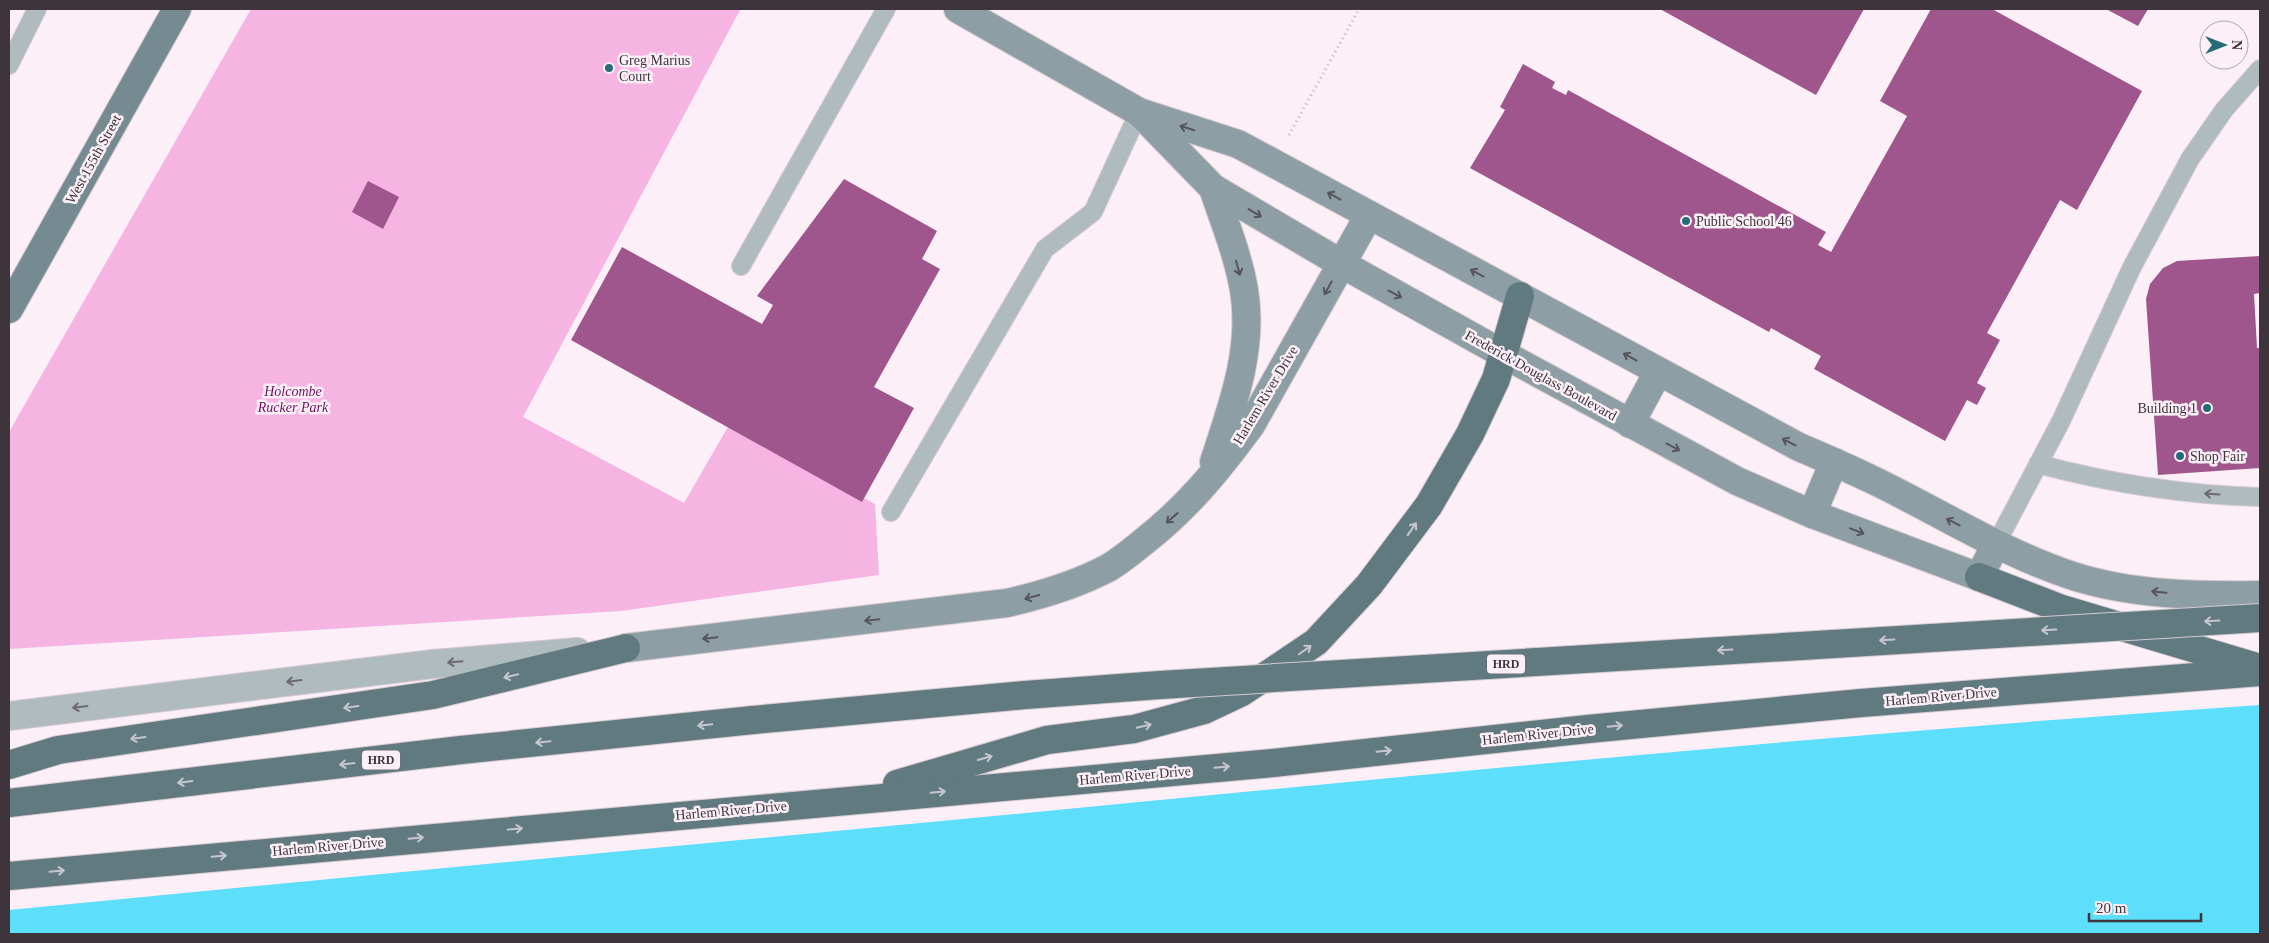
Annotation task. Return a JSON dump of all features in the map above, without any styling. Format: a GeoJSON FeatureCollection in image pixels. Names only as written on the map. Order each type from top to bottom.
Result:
{"type":"FeatureCollection","features":[{"type":"Feature","properties":{"kind":"highway"},"geometry":{"type":"LineString","coordinates":[[838,801],[1047,740],[1134,729],[1204,710],[1242,692],[1316,642],[1344,614],[1400,546],[1429,505],[1470,434],[1496,379],[1520,296]]}},
{"type":"Feature","properties":{"kind":"highway"},"geometry":{"type":"LineString","coordinates":[[1979,577],[2062,609],[2260,670]]}},
{"type":"Feature","properties":{"kind":"highway","name":"HRD"},"geometry":{"type":"LineString","coordinates":[[9,802],[471,749],[753,720],[1026,695],[1160,685],[2260,618]]}},
{"type":"Feature","properties":{"kind":"highway"},"geometry":{"type":"LineString","coordinates":[[9,765],[58,750],[433,695],[626,648]]}},
{"type":"Feature","properties":{"kind":"highway","name":"Harlem River Drive"},"geometry":{"type":"LineString","coordinates":[[9,876],[1273,763],[1588,729],[1852,704],[2260,670]]}},
{"type":"Feature","properties":{"kind":"main road","name":"West 155th Street"},"geometry":{"type":"LineString","coordinates":[[9,309],[177,9]]}},
{"type":"Feature","properties":{"kind":"main road"},"geometry":{"type":"LineString","coordinates":[[9,319],[183,9]]}},
{"type":"Feature","properties":{"kind":"main road","name":"Frederick Douglass Boulevard"},"geometry":{"type":"LineString","coordinates":[[958,9],[1139,112],[1238,144],[1799,447],[1834,462],[1996,544]]}},
{"type":"Feature","properties":{"kind":"main road","name":"Frederick Douglass Boulevard"},"geometry":{"type":"LineString","coordinates":[[1139,112],[1213,188],[1342,264],[1504,355],[1737,481],[1812,514],[1979,577]]}},
{"type":"Feature","properties":{"kind":"main road"},"geometry":{"type":"LineString","coordinates":[[1207,484],[1237,390],[1246,339],[1247,314],[1239,268],[1213,188]]}},
{"type":"Feature","properties":{"kind":"main road","name":"Harlem River Drive"},"geometry":{"type":"LineString","coordinates":[[626,648],[891,618],[1029,598],[1084,580],[1110,567],[1161,528],[1207,484],[1251,425],[1369,215]]}},
{"type":"Feature","properties":{"kind":"main road"},"geometry":{"type":"LineString","coordinates":[[1630,424],[1658,372]]}},
{"type":"Feature","properties":{"kind":"main road"},"geometry":{"type":"LineString","coordinates":[[1812,514],[1834,462]]}},
{"type":"Feature","properties":{"kind":"main road"},"geometry":{"type":"LineString","coordinates":[[1979,577],[1996,544],[2074,576],[2115,585],[2177,593],[2260,595]]}},
{"type":"Feature","properties":{"kind":"street","name":"Harlem River Drive"},"geometry":{"type":"LineString","coordinates":[[9,716],[433,664],[626,648]]}},
{"type":"Feature","properties":{"kind":"lane"},"geometry":{"type":"LineString","coordinates":[[9,65],[37,9]]}},
{"type":"Feature","properties":{"kind":"lane"},"geometry":{"type":"LineString","coordinates":[[741,266],[886,9]]}},
{"type":"Feature","properties":{"kind":"lane"},"geometry":{"type":"LineString","coordinates":[[1996,544],[2061,421],[2132,268],[2190,159],[2224,110],[2260,69]]}},
{"type":"Feature","properties":{"kind":"lane"},"geometry":{"type":"LineString","coordinates":[[891,512],[1045,249],[1093,212],[1139,112]]}},
{"type":"Feature","properties":{"kind":"lane"},"geometry":{"type":"LineString","coordinates":[[2038,464],[2085,476],[2162,491],[2260,497]]}},
{"type":"Feature","properties":{"kind":"path"},"geometry":{"type":"LineString","coordinates":[[1273,162],[1359,9]]}},
{"type":"Feature","properties":{"kind":"green space","name":"Holcombe Rucker Park"},"geometry":{"type":"Polygon","coordinates":[[[251,9],[740,10],[523,417],[684,503],[729,425],[875,504],[879,575],[621,611],[9,649],[9,432],[251,9]]]}},
{"type":"Feature","properties":{"kind":"water"},"geometry":{"type":"Polygon","coordinates":[[[2260,705],[2260,934],[9,934],[9,910],[1638,755],[1949,728],[2260,705]]]}},
{"type":"Feature","properties":{"kind":"building"},"geometry":{"type":"Polygon","coordinates":[[[1660,9],[1864,9],[1816,95],[1660,9]]]}},
{"type":"Feature","properties":{"kind":"building","name":"Public School 46"},"geometry":{"type":"Polygon","coordinates":[[[1931,9],[1992,9],[2142,91],[2077,210],[2060,200],[1987,333],[2000,340],[1977,383],[1986,388],[1977,405],[1967,400],[1945,441],[1814,369],[1821,356],[1771,328],[1769,332],[1470,168],[1505,110],[1500,107],[1523,64],[1555,82],[1552,88],[1566,95],[1568,90],[1826,232],[1818,245],[1831,252],[1907,116],[1880,101],[1931,9]]]}},
{"type":"Feature","properties":{"kind":"building"},"geometry":{"type":"Polygon","coordinates":[[[2106,9],[2148,9],[2138,26],[2106,9]]]}},
{"type":"Feature","properties":{"kind":"building"},"geometry":{"type":"Polygon","coordinates":[[[844,179],[937,231],[922,259],[940,269],[874,387],[914,408],[862,502],[571,340],[622,247],[762,324],[773,305],[757,296],[844,179]]]}},
{"type":"Feature","properties":{"kind":"building"},"geometry":{"type":"Polygon","coordinates":[[[368,181],[399,197],[383,229],[352,212],[368,181]]]}},
{"type":"Feature","properties":{"kind":"building","name":"Building 1"},"geometry":{"type":"Polygon","coordinates":[[[2260,256],[2260,293],[2254,294],[2257,348],[2260,348],[2260,468],[2158,475],[2146,299],[2150,284],[2163,268],[2177,261],[2260,256]]]}},
{"type":"Feature","properties":{"kind":"place","name":"Greg Marius Court"},"geometry":{"type":"Point","coordinates":[609,68]}},
{"type":"Feature","properties":{"kind":"place","name":"Public School 46"},"geometry":{"type":"Point","coordinates":[1686,221]}},
{"type":"Feature","properties":{"kind":"place","name":"Building 1"},"geometry":{"type":"Point","coordinates":[2207,408]}},
{"type":"Feature","properties":{"kind":"place","name":"Shop Fair"},"geometry":{"type":"Point","coordinates":[2180,456]}}]}
